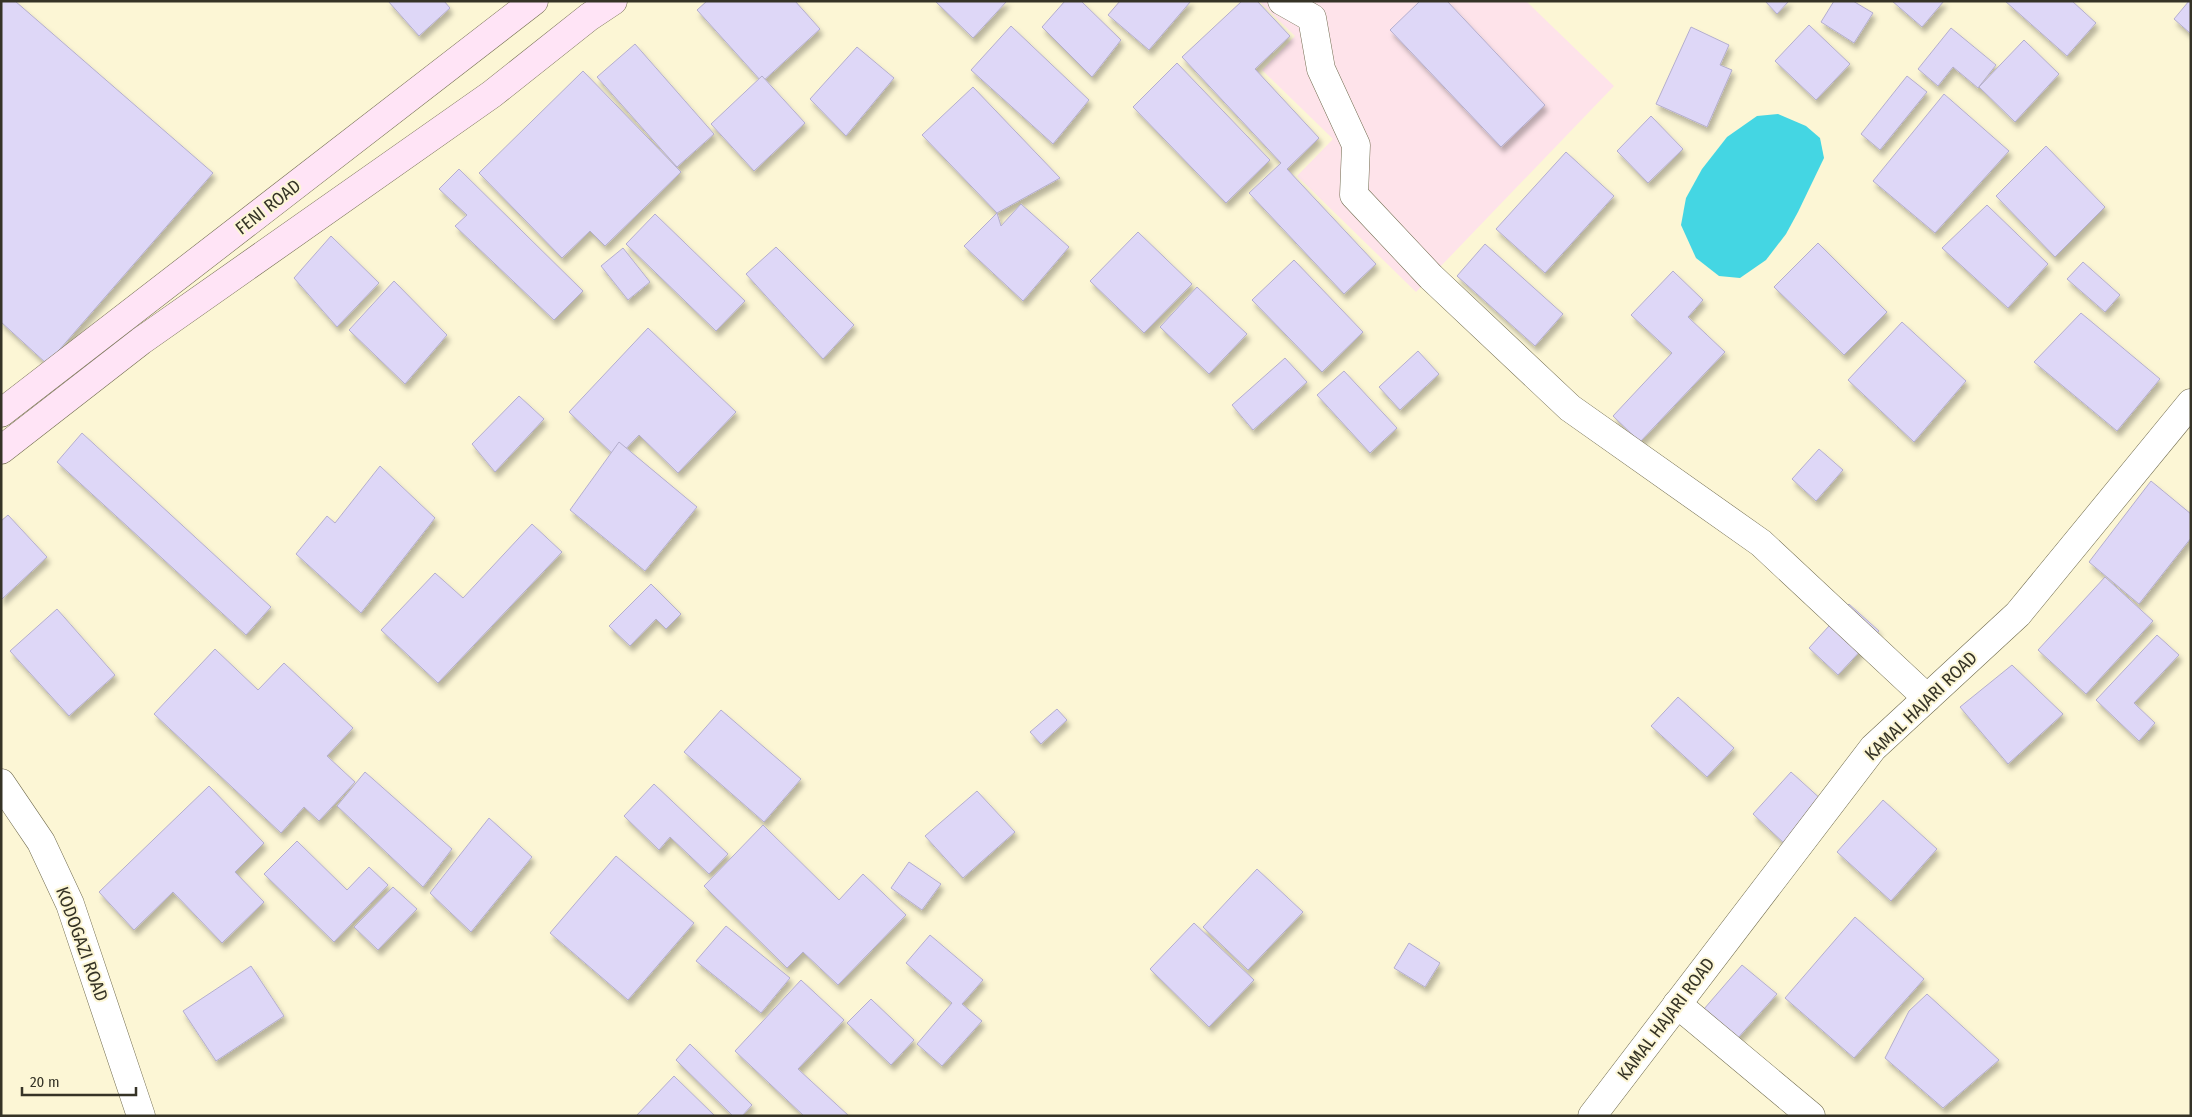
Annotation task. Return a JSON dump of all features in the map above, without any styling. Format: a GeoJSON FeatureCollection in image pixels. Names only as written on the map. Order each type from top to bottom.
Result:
{"type":"FeatureCollection","features":[{"type":"Feature","properties":{"kind":"main road","name":"FENI ROAD"},"geometry":{"type":"LineString","coordinates":[[1,413],[534,1]]}},
{"type":"Feature","properties":{"kind":"main road"},"geometry":{"type":"LineString","coordinates":[[1,450],[141,341],[492,94],[589,17],[613,1]]}},
{"type":"Feature","properties":{"kind":"street"},"geometry":{"type":"LineString","coordinates":[[1282,1],[1312,18],[1321,69],[1356,145],[1354,195],[1431,277],[1570,408],[1761,543],[1927,698]]}},
{"type":"Feature","properties":{"kind":"street","name":"KAMAL HAJARI ROAD"},"geometry":{"type":"LineString","coordinates":[[1592,1116],[1873,748],[2018,614],[2191,403]]}},
{"type":"Feature","properties":{"kind":"street","name":"KODOGAZI ROAD"},"geometry":{"type":"LineString","coordinates":[[1,783],[41,842],[70,904],[141,1116]]}},
{"type":"Feature","properties":{"kind":"street"},"geometry":{"type":"LineString","coordinates":[[1677,1004],[1811,1116]]}},
{"type":"Feature","properties":{"kind":"shaded area"},"geometry":{"type":"Polygon","coordinates":[[[1259,1],[1526,1],[1614,86],[1416,292],[1297,176],[1333,139],[1262,70],[1295,36],[1259,1]]]}},
{"type":"Feature","properties":{"kind":"water"},"geometry":{"type":"Polygon","coordinates":[[[1778,114],[1806,126],[1820,138],[1824,158],[1786,234],[1766,260],[1740,278],[1719,276],[1696,258],[1681,225],[1686,198],[1702,169],[1727,137],[1757,116],[1778,114]]]}},
{"type":"Feature","properties":{"kind":"building"},"geometry":{"type":"Polygon","coordinates":[[[1,1],[15,1],[213,173],[47,364],[1,322],[1,1]]]}},
{"type":"Feature","properties":{"kind":"building"},"geometry":{"type":"Polygon","coordinates":[[[388,1],[444,1],[450,8],[419,36],[388,1]]]}},
{"type":"Feature","properties":{"kind":"building"},"geometry":{"type":"Polygon","coordinates":[[[707,1],[795,1],[820,29],[762,82],[697,10],[707,1]]]}},
{"type":"Feature","properties":{"kind":"building"},"geometry":{"type":"Polygon","coordinates":[[[935,1],[1007,1],[973,38],[935,1]]]}},
{"type":"Feature","properties":{"kind":"building"},"geometry":{"type":"Polygon","coordinates":[[[1065,1],[1081,1],[1121,40],[1092,77],[1042,27],[1065,1]]]}},
{"type":"Feature","properties":{"kind":"building"},"geometry":{"type":"Polygon","coordinates":[[[1120,1],[1191,1],[1149,50],[1108,15],[1120,1]]]}},
{"type":"Feature","properties":{"kind":"building"},"geometry":{"type":"Polygon","coordinates":[[[1242,1],[1257,1],[1290,36],[1255,69],[1319,138],[1287,169],[1376,264],[1344,294],[1249,193],[1281,163],[1182,57],[1242,1]]]}},
{"type":"Feature","properties":{"kind":"building"},"geometry":{"type":"Polygon","coordinates":[[[1420,1],[1447,1],[1545,105],[1501,147],[1390,30],[1420,1]]]}},
{"type":"Feature","properties":{"kind":"building"},"geometry":{"type":"Polygon","coordinates":[[[1765,1],[1789,1],[1777,14],[1765,1]]]}},
{"type":"Feature","properties":{"kind":"building"},"geometry":{"type":"Polygon","coordinates":[[[1834,1],[1853,1],[1873,13],[1854,43],[1821,22],[1834,1]]]}},
{"type":"Feature","properties":{"kind":"building"},"geometry":{"type":"Polygon","coordinates":[[[1892,1],[1944,1],[1922,27],[1892,1]]]}},
{"type":"Feature","properties":{"kind":"building"},"geometry":{"type":"Polygon","coordinates":[[[2005,1],[2072,1],[2096,23],[2067,56],[2005,1]]]}},
{"type":"Feature","properties":{"kind":"building"},"geometry":{"type":"Polygon","coordinates":[[[2191,1],[2191,34],[2174,19],[2191,1]]]}},
{"type":"Feature","properties":{"kind":"building"},"geometry":{"type":"Polygon","coordinates":[[[1809,25],[1850,64],[1816,100],[1775,61],[1809,25]]]}},
{"type":"Feature","properties":{"kind":"building"},"geometry":{"type":"Polygon","coordinates":[[[1011,26],[1089,100],[1053,144],[971,70],[1011,26]]]}},
{"type":"Feature","properties":{"kind":"building"},"geometry":{"type":"Polygon","coordinates":[[[1691,27],[1729,45],[1720,65],[1732,70],[1707,127],[1656,104],[1691,27]]]}},
{"type":"Feature","properties":{"kind":"building"},"geometry":{"type":"Polygon","coordinates":[[[1951,28],[1996,65],[1978,88],[1953,67],[1938,86],[1918,69],[1951,28]]]}},
{"type":"Feature","properties":{"kind":"building"},"geometry":{"type":"Polygon","coordinates":[[[2024,40],[2059,74],[2015,122],[1979,87],[2024,40]]]}},
{"type":"Feature","properties":{"kind":"building"},"geometry":{"type":"Polygon","coordinates":[[[635,44],[714,134],[677,167],[597,77],[635,44]]]}},
{"type":"Feature","properties":{"kind":"building"},"geometry":{"type":"Polygon","coordinates":[[[857,47],[894,78],[846,136],[810,99],[857,47]]]}},
{"type":"Feature","properties":{"kind":"building"},"geometry":{"type":"Polygon","coordinates":[[[1177,63],[1270,160],[1226,203],[1133,107],[1177,63]]]}},
{"type":"Feature","properties":{"kind":"building"},"geometry":{"type":"Polygon","coordinates":[[[583,71],[681,172],[605,246],[590,231],[562,258],[479,173],[583,71]]]}},
{"type":"Feature","properties":{"kind":"building"},"geometry":{"type":"Polygon","coordinates":[[[762,76],[805,123],[754,171],[711,124],[762,76]]]}},
{"type":"Feature","properties":{"kind":"building"},"geometry":{"type":"Polygon","coordinates":[[[1907,76],[1927,92],[1880,150],[1861,134],[1907,76]]]}},
{"type":"Feature","properties":{"kind":"building"},"geometry":{"type":"Polygon","coordinates":[[[973,87],[1060,178],[997,213],[922,135],[973,87]]]}},
{"type":"Feature","properties":{"kind":"building"},"geometry":{"type":"Polygon","coordinates":[[[1944,94],[2009,151],[1935,233],[1873,181],[1944,94]]]}},
{"type":"Feature","properties":{"kind":"building"},"geometry":{"type":"Polygon","coordinates":[[[1651,116],[1683,149],[1648,183],[1617,151],[1651,116]]]}},
{"type":"Feature","properties":{"kind":"building"},"geometry":{"type":"Polygon","coordinates":[[[2046,146],[2105,207],[2055,257],[1996,196],[2046,146]]]}},
{"type":"Feature","properties":{"kind":"building"},"geometry":{"type":"Polygon","coordinates":[[[1566,152],[1614,196],[1545,273],[1496,229],[1566,152]]]}},
{"type":"Feature","properties":{"kind":"building"},"geometry":{"type":"Polygon","coordinates":[[[459,169],[583,291],[554,320],[455,226],[467,215],[439,189],[459,169]]]}},
{"type":"Feature","properties":{"kind":"building"},"geometry":{"type":"Polygon","coordinates":[[[1021,204],[1069,247],[1023,301],[964,246],[997,213],[1001,226],[1021,204]]]}},
{"type":"Feature","properties":{"kind":"building"},"geometry":{"type":"Polygon","coordinates":[[[1987,205],[2048,264],[2008,308],[1942,248],[1987,205]]]}},
{"type":"Feature","properties":{"kind":"building"},"geometry":{"type":"Polygon","coordinates":[[[655,214],[745,301],[716,331],[626,244],[655,214]]]}},
{"type":"Feature","properties":{"kind":"building"},"geometry":{"type":"Polygon","coordinates":[[[1138,232],[1192,284],[1144,333],[1090,281],[1138,232]]]}},
{"type":"Feature","properties":{"kind":"building"},"geometry":{"type":"Polygon","coordinates":[[[331,236],[379,283],[337,327],[294,278],[331,236]]]}},
{"type":"Feature","properties":{"kind":"building"},"geometry":{"type":"Polygon","coordinates":[[[1818,243],[1887,312],[1844,355],[1774,287],[1818,243]]]}},
{"type":"Feature","properties":{"kind":"building"},"geometry":{"type":"Polygon","coordinates":[[[1485,244],[1563,314],[1535,346],[1457,276],[1485,244]]]}},
{"type":"Feature","properties":{"kind":"building"},"geometry":{"type":"Polygon","coordinates":[[[776,247],[854,325],[823,359],[746,274],[776,247]]]}},
{"type":"Feature","properties":{"kind":"building"},"geometry":{"type":"Polygon","coordinates":[[[623,248],[650,282],[628,300],[601,266],[623,248]]]}},
{"type":"Feature","properties":{"kind":"building"},"geometry":{"type":"Polygon","coordinates":[[[1294,260],[1363,332],[1322,372],[1252,300],[1294,260]]]}},
{"type":"Feature","properties":{"kind":"building"},"geometry":{"type":"Polygon","coordinates":[[[2083,262],[2120,295],[2105,312],[2067,279],[2083,262]]]}},
{"type":"Feature","properties":{"kind":"building"},"geometry":{"type":"Polygon","coordinates":[[[1673,271],[1703,300],[1688,317],[1725,352],[1640,442],[1613,416],[1672,353],[1631,315],[1673,271]]]}},
{"type":"Feature","properties":{"kind":"building"},"geometry":{"type":"Polygon","coordinates":[[[394,281],[447,335],[405,384],[349,330],[394,281]]]}},
{"type":"Feature","properties":{"kind":"building"},"geometry":{"type":"Polygon","coordinates":[[[1197,287],[1247,334],[1209,374],[1160,327],[1197,287]]]}},
{"type":"Feature","properties":{"kind":"building"},"geometry":{"type":"Polygon","coordinates":[[[2081,313],[2160,379],[2117,431],[2034,362],[2081,313]]]}},
{"type":"Feature","properties":{"kind":"building"},"geometry":{"type":"Polygon","coordinates":[[[1902,322],[1966,381],[1914,442],[1848,380],[1902,322]]]}},
{"type":"Feature","properties":{"kind":"building"},"geometry":{"type":"Polygon","coordinates":[[[648,328],[736,412],[678,473],[639,435],[617,458],[569,412],[648,328]]]}},
{"type":"Feature","properties":{"kind":"building"},"geometry":{"type":"Polygon","coordinates":[[[1418,351],[1439,374],[1400,410],[1379,387],[1418,351]]]}},
{"type":"Feature","properties":{"kind":"building"},"geometry":{"type":"Polygon","coordinates":[[[1285,358],[1307,382],[1253,430],[1232,405],[1285,358]]]}},
{"type":"Feature","properties":{"kind":"building"},"geometry":{"type":"Polygon","coordinates":[[[1344,371],[1397,428],[1370,453],[1317,395],[1344,371]]]}},
{"type":"Feature","properties":{"kind":"building"},"geometry":{"type":"Polygon","coordinates":[[[519,396],[544,419],[495,472],[472,444],[519,396]]]}},
{"type":"Feature","properties":{"kind":"building"},"geometry":{"type":"Polygon","coordinates":[[[82,433],[271,607],[246,635],[57,462],[82,433]]]}},
{"type":"Feature","properties":{"kind":"building"},"geometry":{"type":"Polygon","coordinates":[[[619,442],[697,507],[645,571],[570,510],[619,442]]]}},
{"type":"Feature","properties":{"kind":"building"},"geometry":{"type":"Polygon","coordinates":[[[1819,449],[1843,470],[1816,501],[1792,479],[1819,449]]]}},
{"type":"Feature","properties":{"kind":"building"},"geometry":{"type":"Polygon","coordinates":[[[380,466],[435,518],[361,613],[296,554],[327,516],[335,523],[380,466]]]}},
{"type":"Feature","properties":{"kind":"building"},"geometry":{"type":"Polygon","coordinates":[[[2151,481],[2191,514],[2191,538],[2139,604],[2089,562],[2151,481]]]}},
{"type":"Feature","properties":{"kind":"building"},"geometry":{"type":"Polygon","coordinates":[[[8,515],[47,557],[1,600],[1,521],[8,515]]]}},
{"type":"Feature","properties":{"kind":"building"},"geometry":{"type":"Polygon","coordinates":[[[532,524],[562,552],[438,683],[381,630],[435,573],[463,598],[532,524]]]}},
{"type":"Feature","properties":{"kind":"building"},"geometry":{"type":"Polygon","coordinates":[[[2105,577],[2153,621],[2086,694],[2038,650],[2105,577]]]}},
{"type":"Feature","properties":{"kind":"building"},"geometry":{"type":"Polygon","coordinates":[[[651,584],[681,614],[666,629],[656,619],[630,646],[609,626],[651,584]]]}},
{"type":"Feature","properties":{"kind":"building"},"geometry":{"type":"Polygon","coordinates":[[[1849,604],[1879,631],[1838,675],[1809,648],[1849,604]]]}},
{"type":"Feature","properties":{"kind":"building"},"geometry":{"type":"Polygon","coordinates":[[[57,609],[115,675],[69,716],[10,651],[57,609]]]}},
{"type":"Feature","properties":{"kind":"building"},"geometry":{"type":"Polygon","coordinates":[[[2157,635],[2179,655],[2134,703],[2155,723],[2139,741],[2096,700],[2157,635]]]}},
{"type":"Feature","properties":{"kind":"building"},"geometry":{"type":"Polygon","coordinates":[[[215,649],[258,690],[284,663],[353,728],[327,756],[355,782],[319,821],[304,807],[281,833],[154,714],[215,649]]]}},
{"type":"Feature","properties":{"kind":"building"},"geometry":{"type":"Polygon","coordinates":[[[2012,665],[2063,714],[2008,764],[1960,707],[2012,665]]]}},
{"type":"Feature","properties":{"kind":"building"},"geometry":{"type":"Polygon","coordinates":[[[1678,697],[1734,748],[1707,777],[1651,726],[1678,697]]]}},
{"type":"Feature","properties":{"kind":"building"},"geometry":{"type":"Polygon","coordinates":[[[1057,709],[1067,720],[1041,744],[1030,732],[1057,709]]]}},
{"type":"Feature","properties":{"kind":"building"},"geometry":{"type":"Polygon","coordinates":[[[721,710],[801,779],[764,822],[684,752],[721,710]]]}},
{"type":"Feature","properties":{"kind":"building"},"geometry":{"type":"Polygon","coordinates":[[[365,772],[452,849],[423,887],[337,806],[365,772]]]}},
{"type":"Feature","properties":{"kind":"building"},"geometry":{"type":"Polygon","coordinates":[[[1791,772],[1823,801],[1787,846],[1753,814],[1791,772]]]}},
{"type":"Feature","properties":{"kind":"building"},"geometry":{"type":"Polygon","coordinates":[[[654,784],[728,854],[709,874],[670,837],[659,850],[624,816],[654,784]]]}},
{"type":"Feature","properties":{"kind":"building"},"geometry":{"type":"Polygon","coordinates":[[[209,786],[264,843],[235,872],[264,902],[222,943],[173,892],[134,930],[99,892],[209,786]]]}},
{"type":"Feature","properties":{"kind":"building"},"geometry":{"type":"Polygon","coordinates":[[[977,791],[1015,832],[963,878],[925,836],[977,791]]]}},
{"type":"Feature","properties":{"kind":"building"},"geometry":{"type":"Polygon","coordinates":[[[1883,800],[1937,849],[1891,901],[1837,852],[1883,800]]]}},
{"type":"Feature","properties":{"kind":"building"},"geometry":{"type":"Polygon","coordinates":[[[489,818],[532,857],[471,932],[430,893],[489,818]]]}},
{"type":"Feature","properties":{"kind":"building"},"geometry":{"type":"Polygon","coordinates":[[[763,825],[839,900],[863,874],[906,915],[838,985],[803,952],[787,968],[704,886],[763,825]]]}},
{"type":"Feature","properties":{"kind":"building"},"geometry":{"type":"Polygon","coordinates":[[[297,841],[347,890],[369,867],[388,885],[334,942],[264,874],[297,841]]]}},
{"type":"Feature","properties":{"kind":"building"},"geometry":{"type":"Polygon","coordinates":[[[616,856],[694,923],[628,1000],[550,933],[616,856]]]}},
{"type":"Feature","properties":{"kind":"building"},"geometry":{"type":"Polygon","coordinates":[[[909,862],[941,884],[922,910],[891,888],[909,862]]]}},
{"type":"Feature","properties":{"kind":"building"},"geometry":{"type":"Polygon","coordinates":[[[1257,869],[1303,912],[1248,970],[1203,927],[1257,869]]]}},
{"type":"Feature","properties":{"kind":"building"},"geometry":{"type":"Polygon","coordinates":[[[393,887],[417,909],[378,950],[354,927],[393,887]]]}},
{"type":"Feature","properties":{"kind":"building"},"geometry":{"type":"Polygon","coordinates":[[[1855,917],[1924,979],[1854,1058],[1785,998],[1855,917]]]}},
{"type":"Feature","properties":{"kind":"building"},"geometry":{"type":"Polygon","coordinates":[[[1194,923],[1254,980],[1209,1027],[1150,969],[1194,923]]]}},
{"type":"Feature","properties":{"kind":"building"},"geometry":{"type":"Polygon","coordinates":[[[726,926],[790,978],[761,1013],[696,961],[726,926]]]}},
{"type":"Feature","properties":{"kind":"building"},"geometry":{"type":"Polygon","coordinates":[[[930,935],[983,980],[962,1004],[982,1021],[942,1066],[917,1044],[952,1003],[906,963],[930,935]]]}},
{"type":"Feature","properties":{"kind":"building"},"geometry":{"type":"Polygon","coordinates":[[[1409,943],[1440,963],[1425,987],[1394,968],[1409,943]]]}},
{"type":"Feature","properties":{"kind":"building"},"geometry":{"type":"Polygon","coordinates":[[[1742,965],[1777,994],[1737,1039],[1704,1009],[1742,965]]]}},
{"type":"Feature","properties":{"kind":"building"},"geometry":{"type":"Polygon","coordinates":[[[251,966],[284,1016],[216,1061],[183,1011],[251,966]]]}},
{"type":"Feature","properties":{"kind":"building"},"geometry":{"type":"Polygon","coordinates":[[[801,980],[844,1020],[798,1069],[849,1116],[804,1116],[735,1051],[801,980]]]}},
{"type":"Feature","properties":{"kind":"building"},"geometry":{"type":"Polygon","coordinates":[[[1927,994],[1999,1060],[1943,1108],[1885,1058],[1909,1011],[1927,994]]]}},
{"type":"Feature","properties":{"kind":"building"},"geometry":{"type":"Polygon","coordinates":[[[871,999],[914,1040],[891,1065],[847,1023],[871,999]]]}},
{"type":"Feature","properties":{"kind":"building"},"geometry":{"type":"Polygon","coordinates":[[[690,1044],[752,1105],[742,1116],[733,1116],[676,1060],[690,1044]]]}},
{"type":"Feature","properties":{"kind":"building"},"geometry":{"type":"Polygon","coordinates":[[[674,1076],[715,1116],[636,1116],[674,1076]]]}}]}
